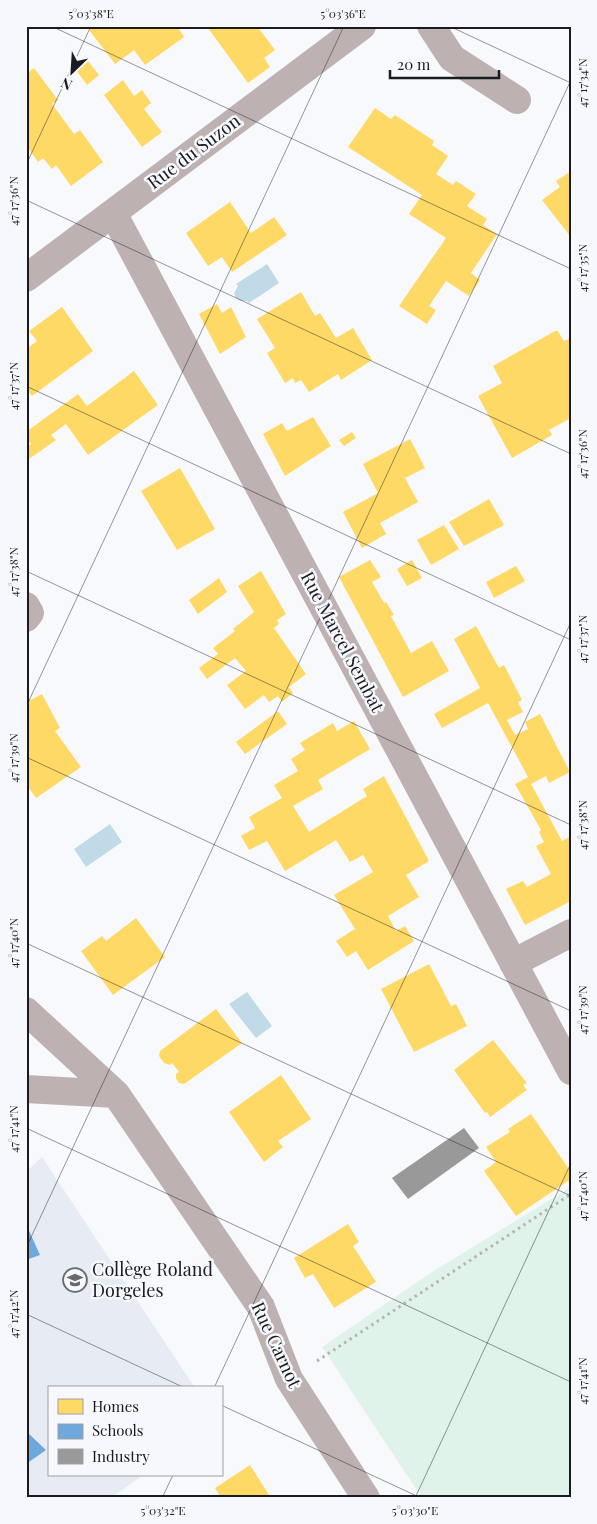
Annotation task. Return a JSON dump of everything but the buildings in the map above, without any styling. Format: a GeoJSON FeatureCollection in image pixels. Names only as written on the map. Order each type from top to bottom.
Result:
{"type":"FeatureCollection","features":[{"type":"Feature","properties":{"kind":"street","name":"Rue du Suzon"},"geometry":{"type":"LineString","coordinates":[[26,278],[362,26]]}},
{"type":"Feature","properties":{"kind":"street"},"geometry":{"type":"LineString","coordinates":[[431,26],[452,58],[517,100]]}},
{"type":"Feature","properties":{"kind":"street","name":"Rue Marcel Sembat"},"geometry":{"type":"LineString","coordinates":[[114,213],[571,1071]]}},
{"type":"Feature","properties":{"kind":"street"},"geometry":{"type":"LineString","coordinates":[[26,606],[30,612],[26,618]]}},
{"type":"Feature","properties":{"kind":"street"},"geometry":{"type":"LineString","coordinates":[[513,963],[571,933]]}},
{"type":"Feature","properties":{"kind":"street","name":"Rue Carnot"},"geometry":{"type":"LineString","coordinates":[[26,1011],[116,1094],[261,1307],[290,1379],[366,1498]]}},
{"type":"Feature","properties":{"kind":"street"},"geometry":{"type":"LineString","coordinates":[[26,1089],[116,1094]]}},
{"type":"Feature","properties":{"kind":"path"},"geometry":{"type":"LineString","coordinates":[[290,1379],[571,1194]]}},
{"type":"Feature","properties":{"kind":"shaded area","name":"Collège Roland Dorgeles"},"geometry":{"type":"Polygon","coordinates":[[[42,1157],[194,1386],[48,1386],[48,1476],[142,1476],[111,1498],[26,1498],[26,1172],[42,1157]]]}},
{"type":"Feature","properties":{"kind":"green space"},"geometry":{"type":"Polygon","coordinates":[[[571,1187],[571,1498],[422,1498],[322,1347],[432,1272],[571,1187]]]}},
{"type":"Feature","properties":{"kind":"water"},"geometry":{"type":"Polygon","coordinates":[[[267,264],[279,283],[249,303],[236,298],[234,293],[238,286],[236,284],[267,264]]]}},
{"type":"Feature","properties":{"kind":"water"},"geometry":{"type":"Polygon","coordinates":[[[110,824],[122,842],[86,867],[74,849],[110,824]]]}},
{"type":"Feature","properties":{"kind":"water"},"geometry":{"type":"Polygon","coordinates":[[[247,992],[272,1026],[256,1038],[229,1004],[247,992]]]}},
{"type":"Feature","properties":{"kind":"place","name":"Collège Roland Dorgeles"},"geometry":{"type":"Point","coordinates":[75,1280]}}]}
